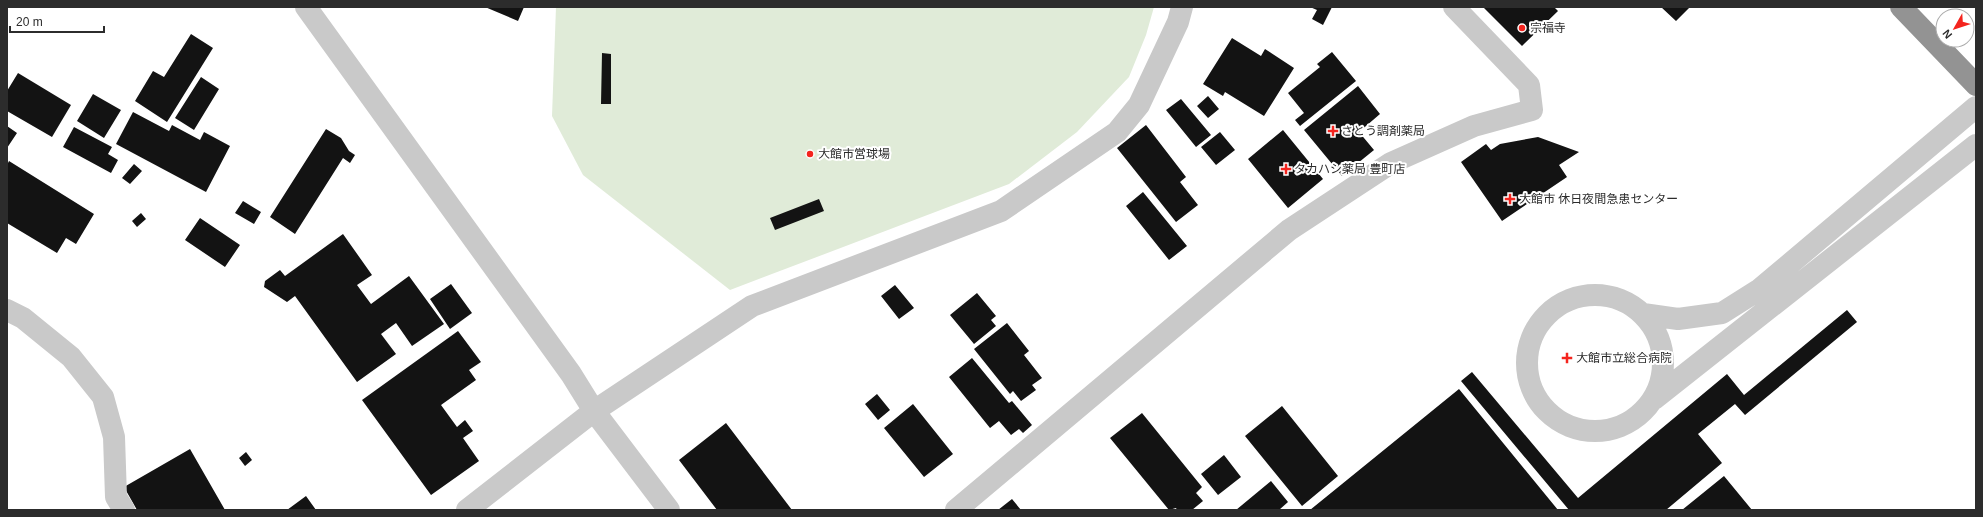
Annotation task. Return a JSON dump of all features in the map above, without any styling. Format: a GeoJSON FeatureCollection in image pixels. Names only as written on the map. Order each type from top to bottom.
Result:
{"type":"FeatureCollection","features":[{"type":"Feature","properties":{"kind":"highway"},"geometry":{"type":"LineString","coordinates":[[1901,7],[1976,85]]}},
{"type":"Feature","properties":{"kind":"street"},"geometry":{"type":"LineString","coordinates":[[306,7],[567,368],[594,411],[669,510]]}},
{"type":"Feature","properties":{"kind":"street"},"geometry":{"type":"LineString","coordinates":[[467,510],[594,411],[752,306],[1001,211],[1116,132],[1139,105],[1178,22],[1182,7]]}},
{"type":"Feature","properties":{"kind":"street"},"geometry":{"type":"LineString","coordinates":[[956,510],[1289,230],[1391,163],[1474,126],[1532,110],[1529,85],[1454,7]]}},
{"type":"Feature","properties":{"kind":"street"},"geometry":{"type":"LineString","coordinates":[[1643,314],[1678,319],[1722,313],[1760,289],[1976,107]]}},
{"type":"Feature","properties":{"kind":"street"},"geometry":{"type":"LineString","coordinates":[[1651,402],[1661,380],[1663,356],[1657,334],[1643,314],[1624,301],[1601,295],[1577,296],[1556,307],[1539,323],[1529,345],[1527,366],[1531,386],[1542,405],[1557,419],[1576,428],[1597,430],[1618,427],[1637,416],[1651,402],[1976,145]]}},
{"type":"Feature","properties":{"kind":"street"},"geometry":{"type":"LineString","coordinates":[[7,310],[23,318],[71,357],[103,397],[114,437],[116,497],[124,510]]}},
{"type":"Feature","properties":{"kind":"green space","name":"大館市営球場"},"geometry":{"type":"Polygon","coordinates":[[[556,7],[1154,7],[1146,35],[1129,77],[1077,132],[1009,184],[730,290],[583,175],[552,116],[556,7]]]}},
{"type":"Feature","properties":{"kind":"building"},"geometry":{"type":"Polygon","coordinates":[[[485,7],[524,7],[518,21],[485,7]]]}},
{"type":"Feature","properties":{"kind":"building"},"geometry":{"type":"Polygon","coordinates":[[[1310,7],[1332,7],[1323,25],[1312,19],[1317,10],[1310,7]]]}},
{"type":"Feature","properties":{"kind":"building","name":"宗福寺"},"geometry":{"type":"Polygon","coordinates":[[[1483,7],[1554,7],[1558,11],[1522,46],[1483,7]]]}},
{"type":"Feature","properties":{"kind":"building"},"geometry":{"type":"Polygon","coordinates":[[[1661,7],[1690,7],[1676,21],[1661,7]]]}},
{"type":"Feature","properties":{"kind":"building"},"geometry":{"type":"Polygon","coordinates":[[[191,34],[213,48],[167,122],[135,101],[153,71],[164,77],[191,34]]]}},
{"type":"Feature","properties":{"kind":"building"},"geometry":{"type":"Polygon","coordinates":[[[1232,38],[1261,56],[1265,49],[1294,68],[1264,116],[1225,92],[1223,96],[1203,84],[1232,38]]]}},
{"type":"Feature","properties":{"kind":"building"},"geometry":{"type":"Polygon","coordinates":[[[1332,52],[1356,81],[1300,126],[1295,120],[1304,113],[1288,93],[1320,67],[1317,64],[1332,52]]]}},
{"type":"Feature","properties":{"kind":"building"},"geometry":{"type":"Polygon","coordinates":[[[602,53],[611,54],[611,104],[601,104],[602,53]]]}},
{"type":"Feature","properties":{"kind":"building"},"geometry":{"type":"Polygon","coordinates":[[[18,73],[71,105],[52,137],[7,111],[7,91],[18,73]]]}},
{"type":"Feature","properties":{"kind":"building"},"geometry":{"type":"Polygon","coordinates":[[[201,77],[219,89],[194,130],[175,118],[201,77]]]}},
{"type":"Feature","properties":{"kind":"building","name":"さとう調剤薬局"},"geometry":{"type":"Polygon","coordinates":[[[1358,86],[1380,114],[1359,132],[1374,150],[1342,176],[1304,130],[1358,86]]]}},
{"type":"Feature","properties":{"kind":"building"},"geometry":{"type":"Polygon","coordinates":[[[93,94],[121,110],[104,138],[77,121],[93,94]]]}},
{"type":"Feature","properties":{"kind":"building"},"geometry":{"type":"Polygon","coordinates":[[[1208,96],[1219,109],[1208,118],[1197,106],[1208,96]]]}},
{"type":"Feature","properties":{"kind":"building"},"geometry":{"type":"Polygon","coordinates":[[[1181,99],[1211,135],[1196,147],[1166,110],[1181,99]]]}},
{"type":"Feature","properties":{"kind":"building"},"geometry":{"type":"Polygon","coordinates":[[[133,112],[169,131],[172,125],[200,140],[204,132],[230,146],[206,192],[116,144],[133,112]]]}},
{"type":"Feature","properties":{"kind":"building"},"geometry":{"type":"Polygon","coordinates":[[[1146,125],[1186,177],[1180,182],[1198,205],[1176,222],[1117,148],[1146,125]]]}},
{"type":"Feature","properties":{"kind":"building"},"geometry":{"type":"Polygon","coordinates":[[[7,126],[17,133],[7,148],[7,126]]]}},
{"type":"Feature","properties":{"kind":"building"},"geometry":{"type":"Polygon","coordinates":[[[74,127],[112,147],[108,154],[118,160],[111,173],[63,147],[74,127]]]}},
{"type":"Feature","properties":{"kind":"building"},"geometry":{"type":"Polygon","coordinates":[[[326,129],[341,138],[349,151],[355,155],[350,163],[343,158],[295,234],[270,217],[326,129]]]}},
{"type":"Feature","properties":{"kind":"building","name":"タカハシ薬局 豊町店"},"geometry":{"type":"Polygon","coordinates":[[[1283,130],[1323,179],[1288,208],[1248,159],[1283,130]]]}},
{"type":"Feature","properties":{"kind":"building"},"geometry":{"type":"Polygon","coordinates":[[[1220,132],[1235,150],[1216,165],[1201,147],[1220,132]]]}},
{"type":"Feature","properties":{"kind":"building","name":"大館市 休日夜間急患センター"},"geometry":{"type":"Polygon","coordinates":[[[1538,137],[1579,152],[1559,165],[1567,177],[1502,221],[1461,162],[1486,144],[1491,150],[1500,144],[1538,137]]]}},
{"type":"Feature","properties":{"kind":"building"},"geometry":{"type":"Polygon","coordinates":[[[9,161],[94,214],[76,244],[66,238],[57,253],[7,223],[7,165],[9,161]]]}},
{"type":"Feature","properties":{"kind":"building"},"geometry":{"type":"Polygon","coordinates":[[[134,164],[142,171],[130,184],[122,178],[134,164]]]}},
{"type":"Feature","properties":{"kind":"building"},"geometry":{"type":"Polygon","coordinates":[[[1143,192],[1187,246],[1169,260],[1126,206],[1143,192]]]}},
{"type":"Feature","properties":{"kind":"building"},"geometry":{"type":"Polygon","coordinates":[[[819,199],[824,211],[775,230],[770,218],[819,199]]]}},
{"type":"Feature","properties":{"kind":"building"},"geometry":{"type":"Polygon","coordinates":[[[243,201],[261,212],[254,224],[235,213],[243,201]]]}},
{"type":"Feature","properties":{"kind":"building"},"geometry":{"type":"Polygon","coordinates":[[[141,213],[146,219],[137,227],[132,221],[141,213]]]}},
{"type":"Feature","properties":{"kind":"building"},"geometry":{"type":"Polygon","coordinates":[[[200,218],[240,245],[225,267],[185,240],[200,218]]]}},
{"type":"Feature","properties":{"kind":"building"},"geometry":{"type":"Polygon","coordinates":[[[343,234],[372,275],[357,285],[371,304],[409,276],[444,324],[412,346],[396,323],[381,334],[396,354],[357,382],[295,296],[287,302],[264,287],[265,281],[280,270],[285,276],[343,234]]]}},
{"type":"Feature","properties":{"kind":"building"},"geometry":{"type":"Polygon","coordinates":[[[451,284],[472,313],[450,329],[430,299],[451,284]]]}},
{"type":"Feature","properties":{"kind":"building"},"geometry":{"type":"Polygon","coordinates":[[[895,285],[914,308],[899,319],[881,296],[895,285]]]}},
{"type":"Feature","properties":{"kind":"building"},"geometry":{"type":"Polygon","coordinates":[[[977,293],[996,316],[991,320],[996,326],[974,344],[950,315],[977,293]]]}},
{"type":"Feature","properties":{"kind":"building"},"geometry":{"type":"Polygon","coordinates":[[[1847,310],[1857,322],[1745,415],[1735,404],[1698,434],[1722,463],[1666,510],[1569,510],[1461,381],[1472,372],[1578,498],[1727,374],[1744,395],[1847,310]]]}},
{"type":"Feature","properties":{"kind":"building"},"geometry":{"type":"Polygon","coordinates":[[[1007,323],[1029,351],[1024,355],[1042,378],[1032,385],[1036,390],[1021,401],[1013,391],[1010,394],[974,349],[1007,323]]]}},
{"type":"Feature","properties":{"kind":"building"},"geometry":{"type":"Polygon","coordinates":[[[458,331],[481,362],[469,370],[476,380],[441,405],[457,427],[465,420],[473,431],[463,438],[479,461],[431,495],[362,400],[458,331]]]}},
{"type":"Feature","properties":{"kind":"building"},"geometry":{"type":"Polygon","coordinates":[[[972,358],[1009,403],[1012,401],[1032,425],[1023,433],[1019,429],[1011,435],[999,421],[990,428],[949,377],[972,358]]]}},
{"type":"Feature","properties":{"kind":"building"},"geometry":{"type":"Polygon","coordinates":[[[1459,389],[1558,510],[1310,510],[1459,389]]]}},
{"type":"Feature","properties":{"kind":"building"},"geometry":{"type":"Polygon","coordinates":[[[877,394],[890,410],[878,420],[865,404],[877,394]]]}},
{"type":"Feature","properties":{"kind":"building"},"geometry":{"type":"Polygon","coordinates":[[[913,404],[953,454],[924,477],[884,428],[913,404]]]}},
{"type":"Feature","properties":{"kind":"building"},"geometry":{"type":"Polygon","coordinates":[[[1282,406],[1338,476],[1302,506],[1245,436],[1282,406]]]}},
{"type":"Feature","properties":{"kind":"building"},"geometry":{"type":"Polygon","coordinates":[[[1142,413],[1202,487],[1196,493],[1203,501],[1192,510],[1177,510],[1176,508],[1169,510],[1110,438],[1142,413]]]}},
{"type":"Feature","properties":{"kind":"building"},"geometry":{"type":"Polygon","coordinates":[[[726,423],[792,510],[717,510],[679,460],[726,423]]]}},
{"type":"Feature","properties":{"kind":"building"},"geometry":{"type":"Polygon","coordinates":[[[190,449],[225,510],[137,510],[124,487],[190,449]]]}},
{"type":"Feature","properties":{"kind":"building"},"geometry":{"type":"Polygon","coordinates":[[[246,452],[252,460],[245,466],[239,458],[246,452]]]}},
{"type":"Feature","properties":{"kind":"building"},"geometry":{"type":"Polygon","coordinates":[[[1224,455],[1241,477],[1218,495],[1201,474],[1224,455]]]}},
{"type":"Feature","properties":{"kind":"building"},"geometry":{"type":"Polygon","coordinates":[[[1724,476],[1752,510],[1682,510],[1724,476]]]}},
{"type":"Feature","properties":{"kind":"building"},"geometry":{"type":"Polygon","coordinates":[[[1271,481],[1288,502],[1279,510],[1236,510],[1271,481]]]}},
{"type":"Feature","properties":{"kind":"building"},"geometry":{"type":"Polygon","coordinates":[[[306,496],[316,510],[287,510],[306,496]]]}},
{"type":"Feature","properties":{"kind":"building"},"geometry":{"type":"Polygon","coordinates":[[[1012,499],[1021,510],[998,510],[1012,499]]]}},
{"type":"Feature","properties":{"kind":"place","name":"宗福寺"},"geometry":{"type":"Point","coordinates":[1522,28]}},
{"type":"Feature","properties":{"kind":"place","name":"さとう調剤薬局"},"geometry":{"type":"Point","coordinates":[1333,131]}},
{"type":"Feature","properties":{"kind":"place","name":"大館市営球場"},"geometry":{"type":"Point","coordinates":[810,154]}},
{"type":"Feature","properties":{"kind":"place","name":"タカハシ薬局 豊町店"},"geometry":{"type":"Point","coordinates":[1286,169]}},
{"type":"Feature","properties":{"kind":"place","name":"大館市 休日夜間急患センター"},"geometry":{"type":"Point","coordinates":[1510,199]}},
{"type":"Feature","properties":{"kind":"place","name":"大館市立総合病院"},"geometry":{"type":"Point","coordinates":[1567,358]}}]}
